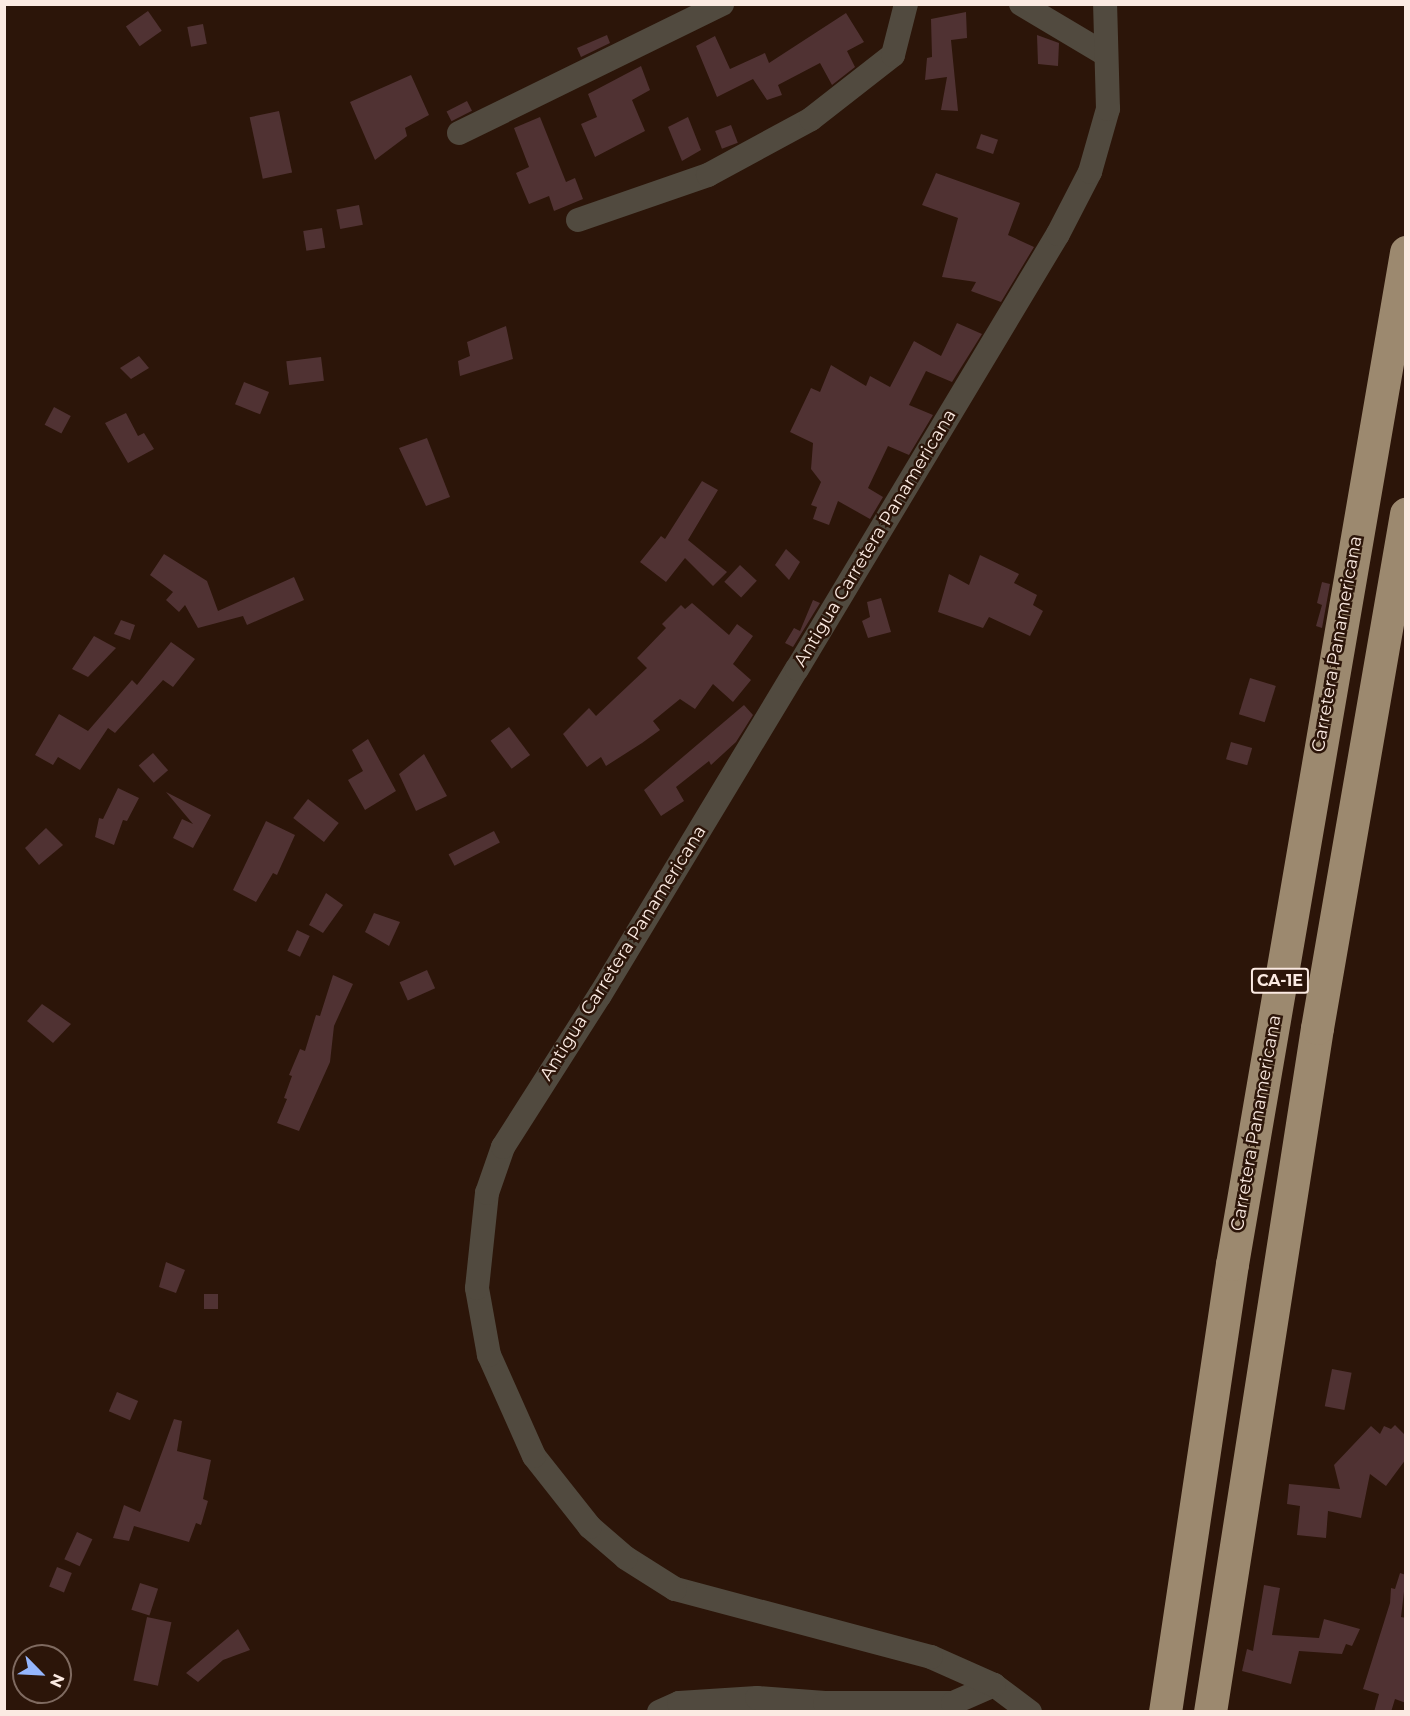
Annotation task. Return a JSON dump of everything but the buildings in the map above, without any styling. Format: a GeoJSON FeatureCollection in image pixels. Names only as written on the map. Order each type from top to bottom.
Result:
{"type":"FeatureCollection","features":[{"type":"Feature","properties":{"kind":"highway","name":"Carretera Panamericana"},"geometry":{"type":"LineString","coordinates":[[1165,1712],[1242,1206],[1406,252]]}},
{"type":"Feature","properties":{"kind":"highway","name":"CA-1E"},"geometry":{"type":"LineString","coordinates":[[1210,1712],[1317,1028],[1406,514]]}},
{"type":"Feature","properties":{"kind":"highway"},"geometry":{"type":"LineString","coordinates":[[1192,1525],[1239,1526]]}},
{"type":"Feature","properties":{"kind":"street"},"geometry":{"type":"LineString","coordinates":[[459,133],[722,4]]}},
{"type":"Feature","properties":{"kind":"street"},"geometry":{"type":"LineString","coordinates":[[578,220],[708,175],[811,119],[893,55],[906,4]]}},
{"type":"Feature","properties":{"kind":"street"},"geometry":{"type":"LineString","coordinates":[[1022,4],[1105,54]]}},
{"type":"Feature","properties":{"kind":"street","name":"Antigua Carretera Panamericana"},"geometry":{"type":"LineString","coordinates":[[1030,1712],[994,1685],[909,1650],[675,1589],[626,1558],[590,1527],[534,1456],[489,1355],[477,1288],[487,1193],[503,1147],[600,995],[1058,234],[1100,144],[1109,85],[1105,54],[1105,4]]}},
{"type":"Feature","properties":{"kind":"street"},"geometry":{"type":"LineString","coordinates":[[659,1712],[679,1703],[757,1698],[825,1703],[953,1703],[994,1685]]}}]}
